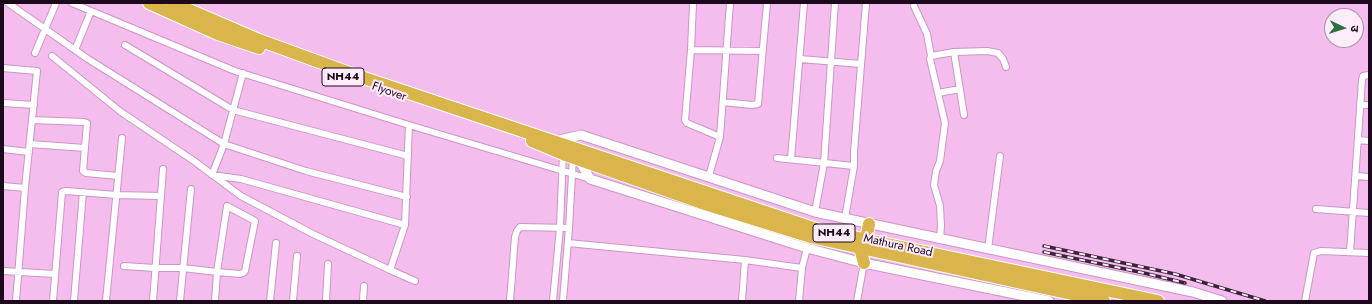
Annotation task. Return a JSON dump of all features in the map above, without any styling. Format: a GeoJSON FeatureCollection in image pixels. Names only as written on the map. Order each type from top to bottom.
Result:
{"type":"FeatureCollection","features":[{"type":"Feature","properties":{"kind":"highway","name":"Flyover"},"geometry":{"type":"LineString","coordinates":[[149,3],[218,34],[545,140]]}},
{"type":"Feature","properties":{"kind":"highway","name":"Flyover"},"geometry":{"type":"LineString","coordinates":[[173,3],[259,40],[545,140],[572,157]]}},
{"type":"Feature","properties":{"kind":"highway","name":"Mathura Road"},"geometry":{"type":"LineString","coordinates":[[545,140],[863,244],[1104,301]]}},
{"type":"Feature","properties":{"kind":"highway","name":"Mathura Road"},"geometry":{"type":"LineString","coordinates":[[572,157],[708,205],[789,236],[811,237],[863,244],[1158,301]]}},
{"type":"Feature","properties":{"kind":"highway"},"geometry":{"type":"LineString","coordinates":[[864,263],[863,244],[869,224]]}},
{"type":"Feature","properties":{"kind":"main road"},"geometry":{"type":"LineString","coordinates":[[545,140],[581,135],[815,212],[1193,292],[1222,301]]}},
{"type":"Feature","properties":{"kind":"main road"},"geometry":{"type":"LineString","coordinates":[[572,157],[590,178],[789,236],[808,248],[864,263],[1049,301]]}},
{"type":"Feature","properties":{"kind":"street"},"geometry":{"type":"LineString","coordinates":[[8,3],[131,87],[224,144],[306,170],[407,197]]}},
{"type":"Feature","properties":{"kind":"street"},"geometry":{"type":"LineString","coordinates":[[35,53],[56,3]]}},
{"type":"Feature","properties":{"kind":"street"},"geometry":{"type":"LineString","coordinates":[[72,3],[243,73],[409,125],[572,174],[590,178]]}},
{"type":"Feature","properties":{"kind":"street"},"geometry":{"type":"LineString","coordinates":[[693,3],[691,50],[685,120],[687,123],[720,137]]}},
{"type":"Feature","properties":{"kind":"street"},"geometry":{"type":"LineString","coordinates":[[709,176],[720,137],[730,3]]}},
{"type":"Feature","properties":{"kind":"street"},"geometry":{"type":"LineString","coordinates":[[723,102],[752,105],[758,104],[767,3]]}},
{"type":"Feature","properties":{"kind":"street"},"geometry":{"type":"LineString","coordinates":[[791,160],[804,3]]}},
{"type":"Feature","properties":{"kind":"street"},"geometry":{"type":"LineString","coordinates":[[815,212],[824,163],[835,3]]}},
{"type":"Feature","properties":{"kind":"street"},"geometry":{"type":"LineString","coordinates":[[845,218],[854,166],[866,3]]}},
{"type":"Feature","properties":{"kind":"street"},"geometry":{"type":"LineString","coordinates":[[914,6],[927,34],[931,56],[930,59],[944,123],[940,160],[936,171],[934,185],[940,206],[940,239]]}},
{"type":"Feature","properties":{"kind":"street"},"geometry":{"type":"LineString","coordinates":[[75,50],[92,12]]}},
{"type":"Feature","properties":{"kind":"street"},"geometry":{"type":"LineString","coordinates":[[126,45],[233,110],[408,156]]}},
{"type":"Feature","properties":{"kind":"street"},"geometry":{"type":"LineString","coordinates":[[691,50],[762,52]]}},
{"type":"Feature","properties":{"kind":"street"},"geometry":{"type":"LineString","coordinates":[[931,56],[954,52],[987,51],[998,53],[1003,59],[1006,67]]}},
{"type":"Feature","properties":{"kind":"street"},"geometry":{"type":"LineString","coordinates":[[954,52],[964,115]]}},
{"type":"Feature","properties":{"kind":"street"},"geometry":{"type":"LineString","coordinates":[[52,56],[121,112],[194,161],[241,196],[313,234],[415,281]]}},
{"type":"Feature","properties":{"kind":"street"},"geometry":{"type":"LineString","coordinates":[[800,59],[861,64]]}},
{"type":"Feature","properties":{"kind":"street"},"geometry":{"type":"LineString","coordinates":[[3,68],[37,71],[25,188],[16,301]]}},
{"type":"Feature","properties":{"kind":"street"},"geometry":{"type":"LineString","coordinates":[[212,175],[224,144],[243,73]]}},
{"type":"Feature","properties":{"kind":"street"},"geometry":{"type":"LineString","coordinates":[[1350,252],[1354,212],[1362,78],[1365,75],[1369,75]]}},
{"type":"Feature","properties":{"kind":"street"},"geometry":{"type":"LineString","coordinates":[[938,93],[960,89]]}},
{"type":"Feature","properties":{"kind":"street"},"geometry":{"type":"LineString","coordinates":[[3,103],[34,105]]}},
{"type":"Feature","properties":{"kind":"street"},"geometry":{"type":"LineString","coordinates":[[1360,105],[1369,105]]}},
{"type":"Feature","properties":{"kind":"street"},"geometry":{"type":"LineString","coordinates":[[32,120],[85,122],[88,126],[83,169],[84,172],[118,176]]}},
{"type":"Feature","properties":{"kind":"street"},"geometry":{"type":"LineString","coordinates":[[390,270],[405,225],[409,125]]}},
{"type":"Feature","properties":{"kind":"street"},"geometry":{"type":"LineString","coordinates":[[106,301],[122,138]]}},
{"type":"Feature","properties":{"kind":"street"},"geometry":{"type":"LineString","coordinates":[[1358,140],[1369,141]]}},
{"type":"Feature","properties":{"kind":"street"},"geometry":{"type":"LineString","coordinates":[[30,144],[85,148]]}},
{"type":"Feature","properties":{"kind":"street"},"geometry":{"type":"LineString","coordinates":[[3,149],[29,152]]}},
{"type":"Feature","properties":{"kind":"street"},"geometry":{"type":"LineString","coordinates":[[988,249],[1000,156]]}},
{"type":"Feature","properties":{"kind":"street"},"geometry":{"type":"LineString","coordinates":[[553,301],[560,227],[562,171],[572,157]]}},
{"type":"Feature","properties":{"kind":"street"},"geometry":{"type":"LineString","coordinates":[[563,301],[569,228],[572,157]]}},
{"type":"Feature","properties":{"kind":"street"},"geometry":{"type":"LineString","coordinates":[[777,158],[854,166]]}},
{"type":"Feature","properties":{"kind":"street"},"geometry":{"type":"LineString","coordinates":[[153,301],[163,169]]}},
{"type":"Feature","properties":{"kind":"street"},"geometry":{"type":"LineString","coordinates":[[212,175],[241,179],[405,225]]}},
{"type":"Feature","properties":{"kind":"street"},"geometry":{"type":"LineString","coordinates":[[1356,176],[1369,177]]}},
{"type":"Feature","properties":{"kind":"street"},"geometry":{"type":"LineString","coordinates":[[3,186],[25,188]]}},
{"type":"Feature","properties":{"kind":"street"},"geometry":{"type":"LineString","coordinates":[[180,301],[190,189]]}},
{"type":"Feature","properties":{"kind":"street"},"geometry":{"type":"LineString","coordinates":[[53,301],[62,192],[161,196]]}},
{"type":"Feature","properties":{"kind":"street"},"geometry":{"type":"LineString","coordinates":[[74,301],[83,192]]}},
{"type":"Feature","properties":{"kind":"street"},"geometry":{"type":"LineString","coordinates":[[124,266],[183,268],[217,272],[240,274],[245,271],[255,221],[227,206],[217,272],[215,301]]}},
{"type":"Feature","properties":{"kind":"street"},"geometry":{"type":"LineString","coordinates":[[1316,209],[1369,213]]}},
{"type":"Feature","properties":{"kind":"street"},"geometry":{"type":"LineString","coordinates":[[510,301],[515,237],[517,230],[520,227],[569,228]]}},
{"type":"Feature","properties":{"kind":"street"},"geometry":{"type":"LineString","coordinates":[[270,301],[276,243]]}},
{"type":"Feature","properties":{"kind":"street"},"geometry":{"type":"LineString","coordinates":[[568,243],[745,260],[802,268]]}},
{"type":"Feature","properties":{"kind":"street"},"geometry":{"type":"LineString","coordinates":[[799,301],[802,268],[808,248]]}},
{"type":"Feature","properties":{"kind":"street"},"geometry":{"type":"LineString","coordinates":[[1305,301],[1314,253],[1321,251],[1369,253]]}},
{"type":"Feature","properties":{"kind":"street"},"geometry":{"type":"LineString","coordinates":[[293,301],[296,256]]}},
{"type":"Feature","properties":{"kind":"street"},"geometry":{"type":"LineString","coordinates":[[742,301],[745,260]]}},
{"type":"Feature","properties":{"kind":"street"},"geometry":{"type":"LineString","coordinates":[[857,301],[864,263]]}},
{"type":"Feature","properties":{"kind":"street"},"geometry":{"type":"LineString","coordinates":[[326,301],[328,264]]}},
{"type":"Feature","properties":{"kind":"street"},"geometry":{"type":"LineString","coordinates":[[3,271],[55,274]]}},
{"type":"Feature","properties":{"kind":"street"},"geometry":{"type":"LineString","coordinates":[[363,301],[364,286]]}},
{"type":"Feature","properties":{"kind":"railway"},"geometry":{"type":"LineString","coordinates":[[1044,246],[1175,274],[1265,301]]}},
{"type":"Feature","properties":{"kind":"railway"},"geometry":{"type":"LineString","coordinates":[[1044,252],[1185,283]]}}]}
